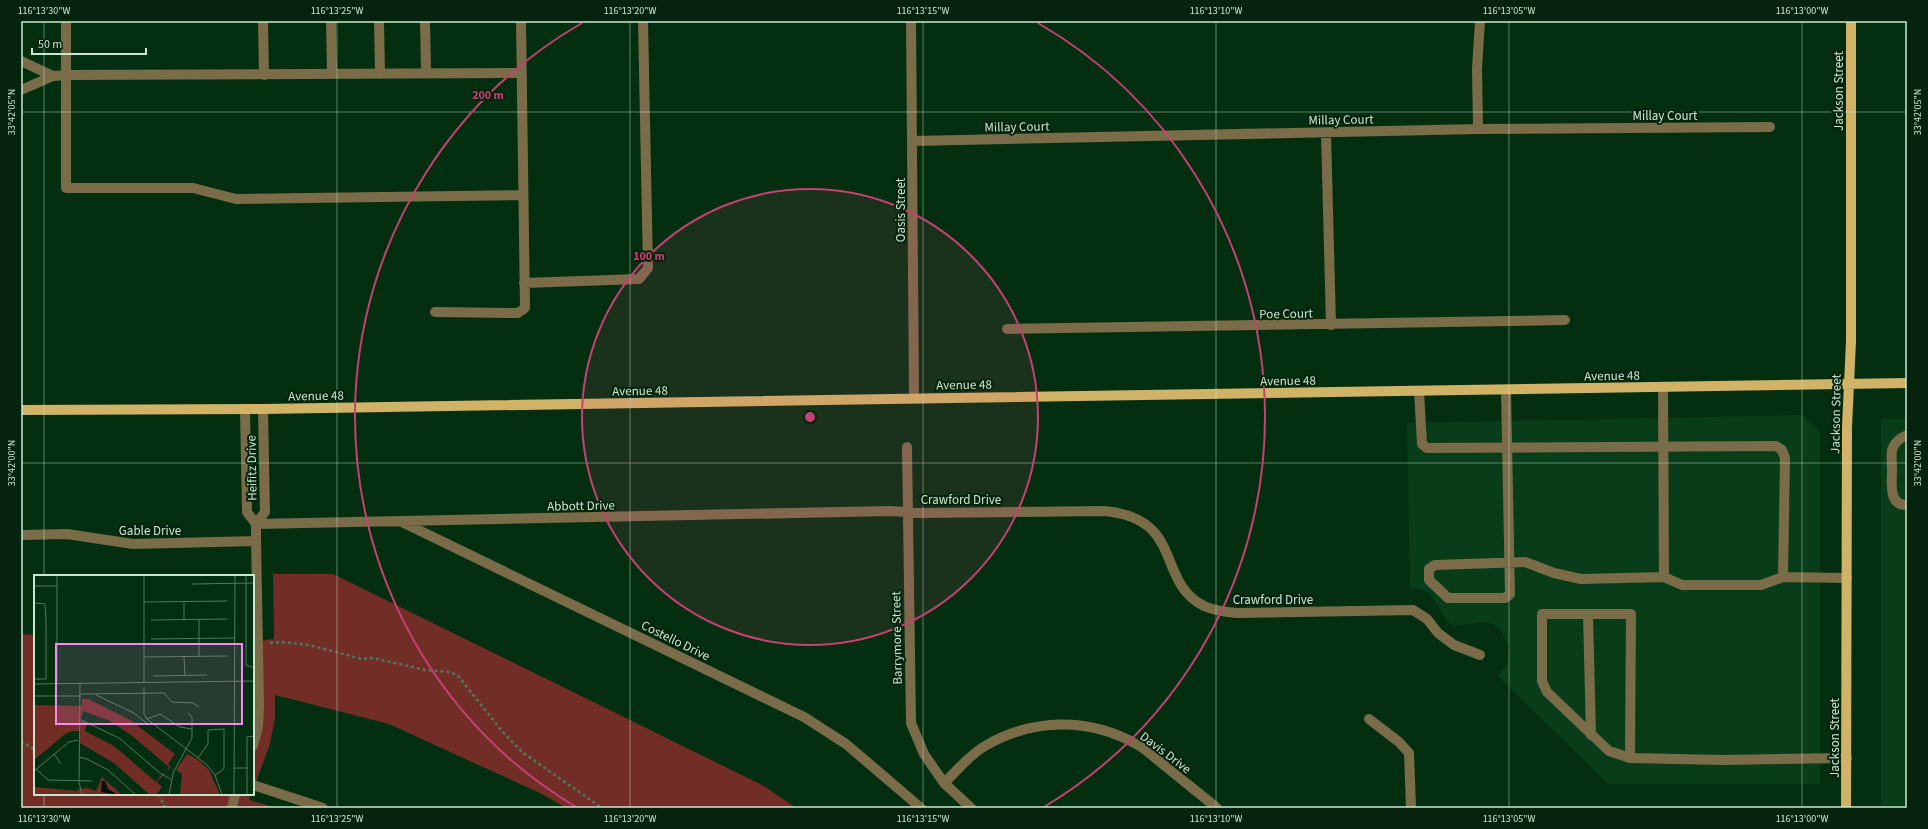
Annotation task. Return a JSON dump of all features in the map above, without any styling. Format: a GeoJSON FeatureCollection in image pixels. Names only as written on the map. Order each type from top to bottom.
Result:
{"type":"FeatureCollection","features":[{"type":"Feature","properties":{"kind":"main road","name":"Jackson Street"},"geometry":{"type":"LineString","coordinates":[[1846,808],[1849,384],[1851,341],[1851,21]]}},
{"type":"Feature","properties":{"kind":"main road","name":"Avenue 48"},"geometry":{"type":"LineString","coordinates":[[21,410],[263,409],[1907,383]]}},
{"type":"Feature","properties":{"kind":"street"},"geometry":{"type":"LineString","coordinates":[[66,21],[66,188],[193,188],[236,199],[523,195]]}},
{"type":"Feature","properties":{"kind":"street"},"geometry":{"type":"LineString","coordinates":[[263,21],[264,75]]}},
{"type":"Feature","properties":{"kind":"street"},"geometry":{"type":"LineString","coordinates":[[331,21],[332,74]]}},
{"type":"Feature","properties":{"kind":"street"},"geometry":{"type":"LineString","coordinates":[[379,21],[380,74]]}},
{"type":"Feature","properties":{"kind":"street"},"geometry":{"type":"LineString","coordinates":[[425,21],[426,73]]}},
{"type":"Feature","properties":{"kind":"street"},"geometry":{"type":"LineString","coordinates":[[435,312],[518,313],[525,308],[523,195],[524,161],[520,73],[521,21]]}},
{"type":"Feature","properties":{"kind":"street"},"geometry":{"type":"LineString","coordinates":[[524,283],[639,279],[648,268],[643,21]]}},
{"type":"Feature","properties":{"kind":"street","name":"Oasis Street"},"geometry":{"type":"LineString","coordinates":[[911,21],[914,398]]}},
{"type":"Feature","properties":{"kind":"street"},"geometry":{"type":"LineString","coordinates":[[1478,129],[1477,68],[1480,21]]}},
{"type":"Feature","properties":{"kind":"street"},"geometry":{"type":"LineString","coordinates":[[21,61],[53,76]]}},
{"type":"Feature","properties":{"kind":"street"},"geometry":{"type":"LineString","coordinates":[[21,90],[53,76],[66,75],[520,73]]}},
{"type":"Feature","properties":{"kind":"street","name":"Millay Court"},"geometry":{"type":"LineString","coordinates":[[913,141],[1478,129],[1770,127]]}},
{"type":"Feature","properties":{"kind":"street"},"geometry":{"type":"LineString","coordinates":[[1326,133],[1332,325]]}},
{"type":"Feature","properties":{"kind":"street","name":"Poe Court"},"geometry":{"type":"LineString","coordinates":[[1007,329],[1332,325],[1565,320]]}},
{"type":"Feature","properties":{"kind":"street"},"geometry":{"type":"LineString","coordinates":[[1663,388],[1664,578]]}},
{"type":"Feature","properties":{"kind":"street"},"geometry":{"type":"LineString","coordinates":[[1506,390],[1509,562],[1510,594],[1505,598],[1448,598],[1429,580],[1428,569],[1436,565],[1509,562],[1525,562],[1554,573],[1582,580],[1664,578],[1682,585],[1761,585],[1783,578],[1847,578]]}},
{"type":"Feature","properties":{"kind":"street"},"geometry":{"type":"LineString","coordinates":[[1419,391],[1422,444],[1428,448],[1507,449],[1776,446],[1782,450],[1785,458],[1783,578]]}},
{"type":"Feature","properties":{"kind":"street","name":"Heifitz Drive"},"geometry":{"type":"LineString","coordinates":[[245,409],[248,512],[256,524],[259,707],[258,726],[254,742]]}},
{"type":"Feature","properties":{"kind":"street","name":"Heifitz Drive"},"geometry":{"type":"LineString","coordinates":[[256,524],[265,512],[263,409]]}},
{"type":"Feature","properties":{"kind":"street"},"geometry":{"type":"LineString","coordinates":[[1907,435],[1896,443],[1892,451],[1892,493],[1896,502],[1907,505]]}},
{"type":"Feature","properties":{"kind":"street","name":"Barrymore Street"},"geometry":{"type":"LineString","coordinates":[[907,447],[911,723],[924,754],[944,783],[971,808]]}},
{"type":"Feature","properties":{"kind":"street"},"geometry":{"type":"LineString","coordinates":[[246,472],[265,472]]}},
{"type":"Feature","properties":{"kind":"street","name":"Crawford Drive"},"geometry":{"type":"LineString","coordinates":[[907,512],[1105,511],[1123,513],[1136,518],[1148,526],[1158,536],[1166,550],[1178,579],[1189,594],[1204,605],[1219,611],[1237,613],[1413,610],[1428,619],[1438,633],[1454,645],[1480,656]]}},
{"type":"Feature","properties":{"kind":"street","name":"Abbott Drive"},"geometry":{"type":"LineString","coordinates":[[256,524],[907,512]]}},
{"type":"Feature","properties":{"kind":"street","name":"Costello Drive"},"geometry":{"type":"LineString","coordinates":[[402,522],[804,717],[846,744],[921,808]]}},
{"type":"Feature","properties":{"kind":"street","name":"Gable Drive"},"geometry":{"type":"LineString","coordinates":[[21,535],[67,534],[132,544],[256,541]]}},
{"type":"Feature","properties":{"kind":"street"},"geometry":{"type":"LineString","coordinates":[[1630,758],[1631,614],[1542,614],[1542,681],[1547,692],[1609,751],[1630,758],[1723,760],[1847,758]]}},
{"type":"Feature","properties":{"kind":"street"},"geometry":{"type":"LineString","coordinates":[[1588,614],[1591,735]]}},
{"type":"Feature","properties":{"kind":"street"},"geometry":{"type":"LineString","coordinates":[[1369,719],[1399,742],[1409,753],[1411,808]]}},
{"type":"Feature","properties":{"kind":"street","name":"Davis Drive"},"geometry":{"type":"LineString","coordinates":[[944,783],[973,755],[984,747],[1009,734],[1049,724],[1075,724],[1100,729],[1122,737],[1140,746],[1217,808]]}},
{"type":"Feature","properties":{"kind":"street"},"geometry":{"type":"LineString","coordinates":[[254,786],[323,808]]}},
{"type":"Feature","properties":{"kind":"street"},"geometry":{"type":"LineString","coordinates":[[232,808],[235,795]]}},
{"type":"Feature","properties":{"kind":"path"},"geometry":{"type":"LineString","coordinates":[[258,645],[282,642],[309,645],[362,659],[373,658],[425,670],[450,672],[458,676],[502,731],[522,752],[602,808]]}},
{"type":"Feature","properties":{"kind":"path"},"geometry":{"type":"LineString","coordinates":[[21,741],[34,749]]}},
{"type":"Feature","properties":{"kind":"path"},"geometry":{"type":"LineString","coordinates":[[159,795],[165,808]]}},
{"type":"Feature","properties":{"kind":"shaded area"},"geometry":{"type":"Polygon","coordinates":[[[1804,415],[1820,432],[1820,784],[1608,784],[1498,676],[1508,663],[1510,655],[1509,646],[1500,629],[1492,624],[1482,622],[1454,626],[1447,621],[1431,595],[1421,589],[1410,587],[1407,423],[1804,415]]]}},
{"type":"Feature","properties":{"kind":"shaded area"},"geometry":{"type":"Polygon","coordinates":[[[1881,419],[1907,419],[1907,808],[1881,808],[1881,419]]]}},
{"type":"Feature","properties":{"kind":"shaded area"},"geometry":{"type":"Polygon","coordinates":[[[273,574],[333,574],[764,786],[796,808],[566,808],[542,794],[389,724],[275,695],[275,718],[270,744],[254,787],[254,642],[274,639],[273,574]]]}},
{"type":"Feature","properties":{"kind":"shaded area"},"geometry":{"type":"Polygon","coordinates":[[[21,634],[34,635],[34,795],[251,795],[249,800],[277,808],[21,808],[21,634]]]}}]}
